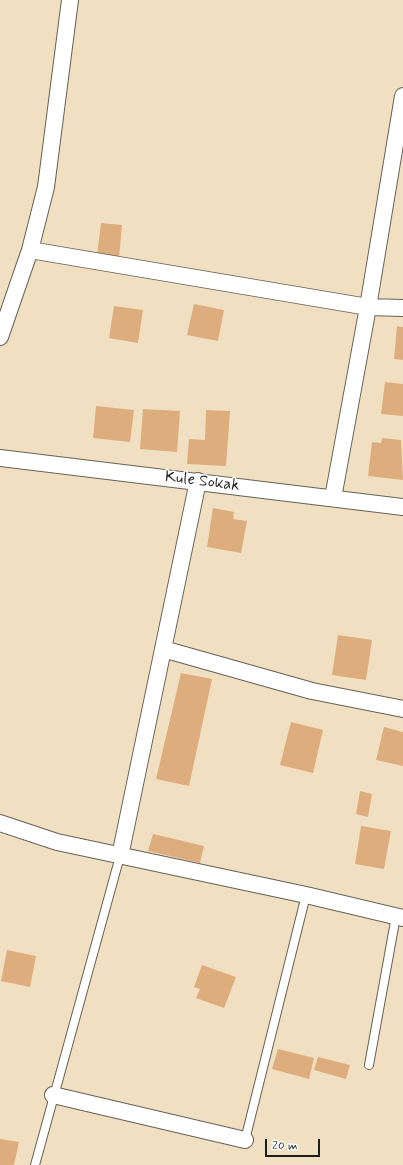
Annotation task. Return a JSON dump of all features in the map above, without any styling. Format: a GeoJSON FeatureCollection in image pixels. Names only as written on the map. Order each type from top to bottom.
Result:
{"type":"FeatureCollection","features":[{"type":"Feature","properties":{"kind":"street"},"geometry":{"type":"LineString","coordinates":[[0,337],[30,250],[46,187],[70,0]]}},
{"type":"Feature","properties":{"kind":"street"},"geometry":{"type":"LineString","coordinates":[[332,498],[368,307],[403,96]]}},
{"type":"Feature","properties":{"kind":"street"},"geometry":{"type":"LineString","coordinates":[[30,250],[368,307],[403,308]]}},
{"type":"Feature","properties":{"kind":"street","name":"Kule Sokak"},"geometry":{"type":"LineString","coordinates":[[0,458],[403,507]]}},
{"type":"Feature","properties":{"kind":"street"},"geometry":{"type":"LineString","coordinates":[[120,856],[198,481]]}},
{"type":"Feature","properties":{"kind":"street"},"geometry":{"type":"LineString","coordinates":[[163,649],[312,691],[403,709]]}},
{"type":"Feature","properties":{"kind":"street"},"geometry":{"type":"LineString","coordinates":[[0,823],[57,842],[306,895],[400,917]]}},
{"type":"Feature","properties":{"kind":"street"},"geometry":{"type":"LineString","coordinates":[[53,1095],[245,1140]]}},
{"type":"Feature","properties":{"kind":"lane"},"geometry":{"type":"LineString","coordinates":[[35,1165],[53,1095],[120,856]]}},
{"type":"Feature","properties":{"kind":"lane"},"geometry":{"type":"LineString","coordinates":[[245,1140],[306,895]]}},
{"type":"Feature","properties":{"kind":"lane"},"geometry":{"type":"LineString","coordinates":[[369,1065],[400,917]]}},
{"type":"Feature","properties":{"kind":"building"},"geometry":{"type":"Polygon","coordinates":[[[101,223],[122,225],[119,258],[97,256],[101,223]]]}},
{"type":"Feature","properties":{"kind":"building"},"geometry":{"type":"Polygon","coordinates":[[[194,304],[224,310],[218,341],[187,335],[194,304]]]}},
{"type":"Feature","properties":{"kind":"building"},"geometry":{"type":"Polygon","coordinates":[[[114,306],[143,310],[138,343],[109,338],[114,306]]]}},
{"type":"Feature","properties":{"kind":"building"},"geometry":{"type":"Polygon","coordinates":[[[397,326],[403,327],[403,360],[394,359],[397,326]]]}},
{"type":"Feature","properties":{"kind":"building"},"geometry":{"type":"Polygon","coordinates":[[[385,382],[403,384],[403,416],[381,414],[385,382]]]}},
{"type":"Feature","properties":{"kind":"building"},"geometry":{"type":"Polygon","coordinates":[[[96,406],[134,410],[130,442],[93,438],[96,406]]]}},
{"type":"Feature","properties":{"kind":"building"},"geometry":{"type":"Polygon","coordinates":[[[143,409],[180,411],[177,452],[140,449],[143,409]]]}},
{"type":"Feature","properties":{"kind":"building"},"geometry":{"type":"Polygon","coordinates":[[[206,410],[230,411],[226,466],[187,464],[189,439],[205,440],[206,410]]]}},
{"type":"Feature","properties":{"kind":"building"},"geometry":{"type":"Polygon","coordinates":[[[382,438],[401,440],[403,480],[368,476],[372,442],[381,443],[382,438]]]}},
{"type":"Feature","properties":{"kind":"building"},"geometry":{"type":"Polygon","coordinates":[[[213,508],[234,512],[233,519],[247,521],[241,553],[207,547],[213,508]]]}},
{"type":"Feature","properties":{"kind":"building"},"geometry":{"type":"Polygon","coordinates":[[[338,635],[372,640],[366,680],[332,675],[338,635]]]}},
{"type":"Feature","properties":{"kind":"building"},"geometry":{"type":"Polygon","coordinates":[[[181,673],[212,679],[189,786],[156,779],[181,673]]]}},
{"type":"Feature","properties":{"kind":"building"},"geometry":{"type":"Polygon","coordinates":[[[291,722],[323,730],[313,773],[280,765],[291,722]]]}},
{"type":"Feature","properties":{"kind":"building"},"geometry":{"type":"Polygon","coordinates":[[[384,727],[403,732],[403,766],[376,760],[384,727]]]}},
{"type":"Feature","properties":{"kind":"building"},"geometry":{"type":"Polygon","coordinates":[[[360,791],[372,794],[368,817],[356,814],[360,791]]]}},
{"type":"Feature","properties":{"kind":"building"},"geometry":{"type":"Polygon","coordinates":[[[361,826],[391,831],[384,869],[355,864],[361,826]]]}},
{"type":"Feature","properties":{"kind":"building"},"geometry":{"type":"Polygon","coordinates":[[[153,834],[204,846],[200,863],[148,851],[153,834]]]}},
{"type":"Feature","properties":{"kind":"building"},"geometry":{"type":"Polygon","coordinates":[[[7,950],[36,956],[30,987],[1,981],[7,950]]]}},
{"type":"Feature","properties":{"kind":"building"},"geometry":{"type":"Polygon","coordinates":[[[202,965],[236,977],[224,1008],[196,998],[200,989],[194,987],[202,965]]]}},
{"type":"Feature","properties":{"kind":"building"},"geometry":{"type":"Polygon","coordinates":[[[278,1049],[314,1058],[309,1079],[272,1069],[278,1049]]]}},
{"type":"Feature","properties":{"kind":"building"},"geometry":{"type":"Polygon","coordinates":[[[318,1057],[350,1065],[346,1079],[314,1070],[318,1057]]]}},
{"type":"Feature","properties":{"kind":"building"},"geometry":{"type":"Polygon","coordinates":[[[0,1139],[19,1142],[14,1165],[0,1165],[0,1139]]]}}]}
